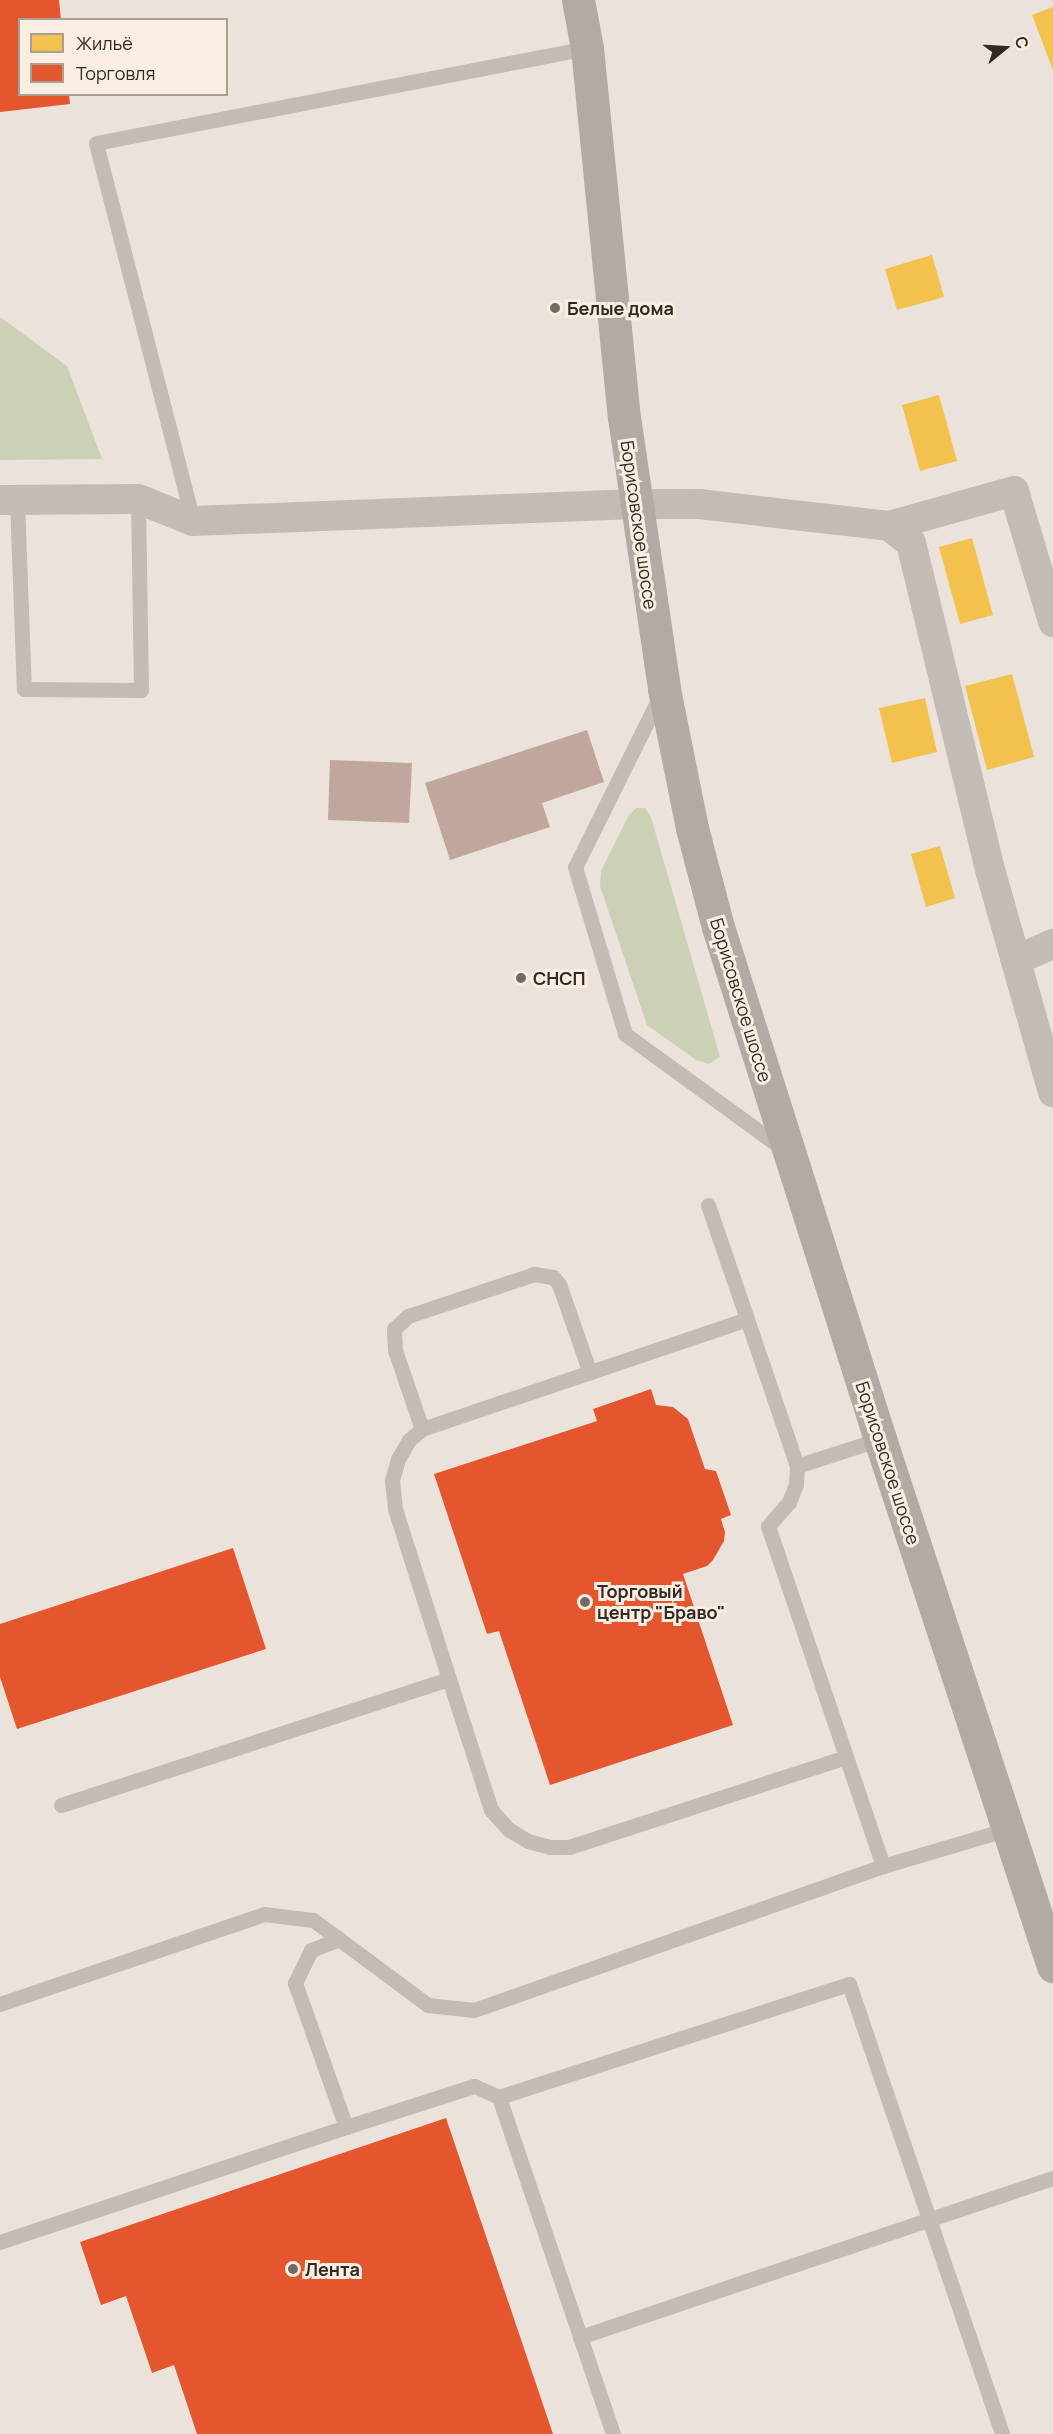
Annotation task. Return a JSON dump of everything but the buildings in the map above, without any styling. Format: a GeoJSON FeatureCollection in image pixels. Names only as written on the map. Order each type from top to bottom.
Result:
{"type":"FeatureCollection","features":[{"type":"Feature","properties":{"kind":"main road","name":"Борисовское шоссе"},"geometry":{"type":"LineString","coordinates":[[578,0],[587,48],[624,417],[636,504],[664,689],[693,828],[718,927],[880,1439],[1053,1966]]}},
{"type":"Feature","properties":{"kind":"street"},"geometry":{"type":"LineString","coordinates":[[8,501],[138,499],[193,521],[636,504],[699,504],[889,526],[1014,491],[1053,622]]}},
{"type":"Feature","properties":{"kind":"street"},"geometry":{"type":"LineString","coordinates":[[889,526],[911,543],[991,873],[1053,1092]]}},
{"type":"Feature","properties":{"kind":"street"},"geometry":{"type":"LineString","coordinates":[[1016,960],[1053,944]]}},
{"type":"Feature","properties":{"kind":"lane"},"geometry":{"type":"LineString","coordinates":[[193,521],[96,143],[587,48]]}},
{"type":"Feature","properties":{"kind":"lane"},"geometry":{"type":"LineString","coordinates":[[8,501],[24,689],[141,690],[138,499]]}},
{"type":"Feature","properties":{"kind":"lane"},"geometry":{"type":"LineString","coordinates":[[664,689],[574,867],[625,1034],[790,1154]]}},
{"type":"Feature","properties":{"kind":"lane"},"geometry":{"type":"LineString","coordinates":[[708,1205],[797,1466],[796,1484],[789,1502],[768,1526],[883,1866]]}},
{"type":"Feature","properties":{"kind":"lane"},"geometry":{"type":"LineString","coordinates":[[422,1429],[395,1350],[394,1329],[408,1316],[534,1274],[553,1277],[559,1284],[590,1373]]}},
{"type":"Feature","properties":{"kind":"lane"},"geometry":{"type":"LineString","coordinates":[[747,1319],[422,1429],[409,1440],[398,1458],[392,1480],[395,1509],[491,1810],[508,1829],[528,1841],[550,1847],[570,1847],[846,1757]]}},
{"type":"Feature","properties":{"kind":"lane"},"geometry":{"type":"LineString","coordinates":[[797,1466],[880,1439]]}},
{"type":"Feature","properties":{"kind":"lane"},"geometry":{"type":"LineString","coordinates":[[61,1805],[449,1679]]}},
{"type":"Feature","properties":{"kind":"lane"},"geometry":{"type":"LineString","coordinates":[[0,2004],[264,1914],[313,1920],[428,2005],[474,2010],[883,1866],[1008,1829]]}},
{"type":"Feature","properties":{"kind":"lane"},"geometry":{"type":"LineString","coordinates":[[339,1939],[311,1950],[295,1983],[346,2127]]}},
{"type":"Feature","properties":{"kind":"lane"},"geometry":{"type":"LineString","coordinates":[[0,2242],[474,2086],[499,2097],[849,1984],[1002,2434]]}},
{"type":"Feature","properties":{"kind":"lane"},"geometry":{"type":"LineString","coordinates":[[499,2097],[613,2434]]}},
{"type":"Feature","properties":{"kind":"lane"},"geometry":{"type":"LineString","coordinates":[[580,2337],[1053,2178]]}},
{"type":"Feature","properties":{"kind":"green space"},"geometry":{"type":"Polygon","coordinates":[[[0,317],[67,366],[102,459],[0,460],[0,317]]]}},
{"type":"Feature","properties":{"kind":"green space"},"geometry":{"type":"Polygon","coordinates":[[[636,808],[645,808],[651,817],[720,1057],[709,1064],[696,1060],[647,1025],[600,886],[601,871],[629,815],[636,808]]]}},
{"type":"Feature","properties":{"kind":"place","name":"Белые дома"},"geometry":{"type":"Point","coordinates":[555,308]}},
{"type":"Feature","properties":{"kind":"place","name":"СНСП"},"geometry":{"type":"Point","coordinates":[521,978]}},
{"type":"Feature","properties":{"kind":"place","name":"Торговый центр \"Браво\""},"geometry":{"type":"Point","coordinates":[585,1602]}},
{"type":"Feature","properties":{"kind":"place","name":"Лента"},"geometry":{"type":"Point","coordinates":[293,2269]}}]}
